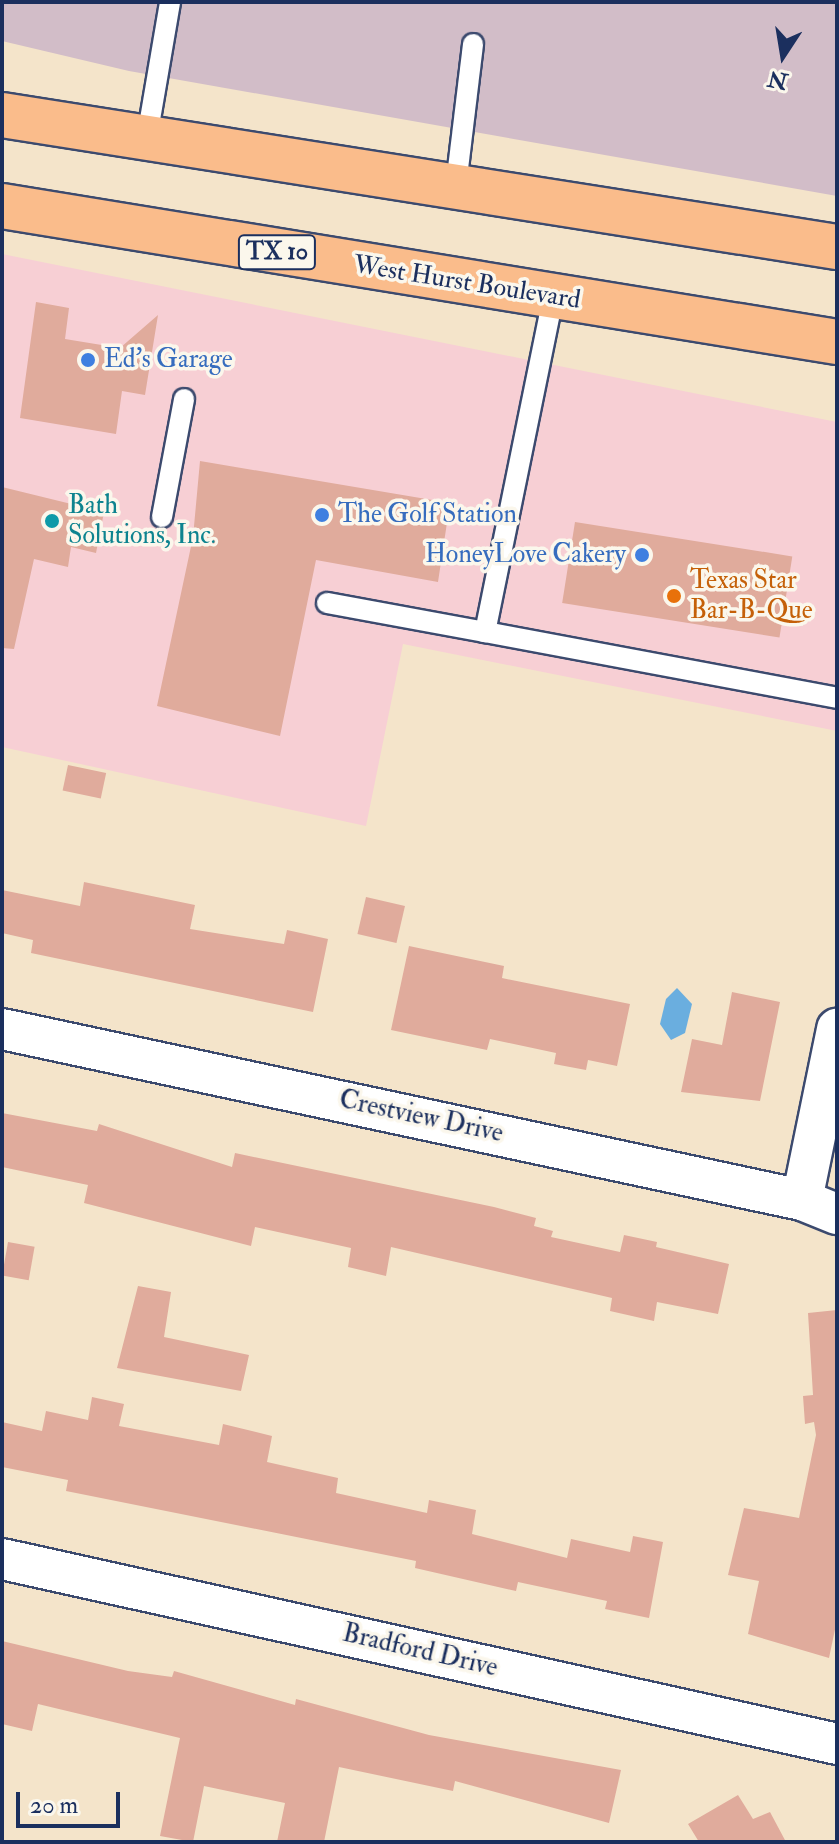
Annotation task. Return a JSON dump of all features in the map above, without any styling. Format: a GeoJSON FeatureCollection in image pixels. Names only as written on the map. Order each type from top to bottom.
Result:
{"type":"FeatureCollection","features":[{"type":"Feature","properties":{"kind":"main road"},"geometry":{"type":"LineString","coordinates":[[2,115],[837,247]]}},
{"type":"Feature","properties":{"kind":"main road","name":"West Hurst Boulevard"},"geometry":{"type":"LineString","coordinates":[[2,206],[837,342]]}},
{"type":"Feature","properties":{"kind":"street","name":"Crestview Drive"},"geometry":{"type":"LineString","coordinates":[[2,1029],[819,1207]]}},
{"type":"Feature","properties":{"kind":"street"},"geometry":{"type":"LineString","coordinates":[[819,1207],[837,1029]]}},
{"type":"Feature","properties":{"kind":"street","name":"Bradford Drive"},"geometry":{"type":"LineString","coordinates":[[2,1559],[837,1744]]}},
{"type":"Feature","properties":{"kind":"lane"},"geometry":{"type":"LineString","coordinates":[[147,137],[170,2]]}},
{"type":"Feature","properties":{"kind":"lane"},"geometry":{"type":"LineString","coordinates":[[456,185],[473,44]]}},
{"type":"Feature","properties":{"kind":"lane"},"geometry":{"type":"LineString","coordinates":[[485,632],[553,298]]}},
{"type":"Feature","properties":{"kind":"lane"},"geometry":{"type":"LineString","coordinates":[[162,517],[184,399]]}},
{"type":"Feature","properties":{"kind":"lane"},"geometry":{"type":"LineString","coordinates":[[327,603],[837,698]]}},
{"type":"Feature","properties":{"kind":"shaded area"},"geometry":{"type":"Polygon","coordinates":[[[2,2],[837,2],[837,196],[129,71],[2,41],[2,2]]]}},
{"type":"Feature","properties":{"kind":"shaded area"},"geometry":{"type":"Polygon","coordinates":[[[2,254],[837,422],[837,731],[403,644],[366,826],[2,747],[2,254]]]}},
{"type":"Feature","properties":{"kind":"water"},"geometry":{"type":"Polygon","coordinates":[[[677,988],[692,1004],[685,1033],[671,1040],[660,1024],[666,999],[677,988]]]}},
{"type":"Feature","properties":{"kind":"building","name":"Ed's Garage"},"geometry":{"type":"Polygon","coordinates":[[[36,302],[69,308],[65,339],[120,348],[158,315],[145,395],[122,391],[116,434],[20,418],[36,302]]]}},
{"type":"Feature","properties":{"kind":"building"},"geometry":{"type":"Polygon","coordinates":[[[200,461],[450,503],[438,582],[316,560],[280,736],[157,706],[193,537],[200,461]]]}},
{"type":"Feature","properties":{"kind":"building","name":"Bath Solutions, Inc."},"geometry":{"type":"Polygon","coordinates":[[[2,487],[104,512],[96,553],[71,547],[68,567],[34,559],[14,649],[2,648],[2,487]]]}},
{"type":"Feature","properties":{"kind":"building"},"geometry":{"type":"Polygon","coordinates":[[[575,522],[792,556],[779,637],[562,603],[575,522]]]}},
{"type":"Feature","properties":{"kind":"building"},"geometry":{"type":"Polygon","coordinates":[[[68,765],[106,773],[101,799],[63,790],[68,765]]]}},
{"type":"Feature","properties":{"kind":"building"},"geometry":{"type":"Polygon","coordinates":[[[84,882],[195,905],[190,929],[284,944],[287,930],[328,939],[313,1012],[31,953],[33,940],[2,933],[2,890],[80,906],[84,882]]]}},
{"type":"Feature","properties":{"kind":"building"},"geometry":{"type":"Polygon","coordinates":[[[366,897],[405,906],[396,943],[357,934],[366,897]]]}},
{"type":"Feature","properties":{"kind":"building"},"geometry":{"type":"Polygon","coordinates":[[[409,946],[504,966],[502,978],[630,1004],[617,1066],[588,1060],[586,1070],[554,1064],[556,1053],[490,1039],[487,1050],[391,1030],[409,946]]]}},
{"type":"Feature","properties":{"kind":"building"},"geometry":{"type":"Polygon","coordinates":[[[732,992],[780,1002],[760,1101],[681,1092],[692,1039],[722,1045],[732,992]]]}},
{"type":"Feature","properties":{"kind":"building"},"geometry":{"type":"Polygon","coordinates":[[[2,1113],[97,1131],[99,1124],[232,1167],[235,1153],[494,1207],[536,1218],[534,1226],[553,1231],[551,1237],[620,1252],[624,1235],[657,1242],[656,1247],[729,1264],[718,1314],[657,1302],[654,1321],[610,1311],[612,1298],[391,1247],[386,1276],[348,1267],[351,1248],[255,1227],[251,1246],[84,1203],[88,1185],[2,1167],[2,1113]]]}},
{"type":"Feature","properties":{"kind":"building"},"geometry":{"type":"Polygon","coordinates":[[[8,1242],[35,1247],[29,1280],[2,1275],[8,1242]]]}},
{"type":"Feature","properties":{"kind":"building"},"geometry":{"type":"Polygon","coordinates":[[[138,1286],[171,1292],[164,1337],[249,1355],[241,1391],[117,1368],[138,1286]]]}},
{"type":"Feature","properties":{"kind":"building"},"geometry":{"type":"Polygon","coordinates":[[[837,1310],[837,1620],[829,1658],[748,1634],[759,1581],[728,1575],[744,1508],[799,1518],[816,1435],[814,1422],[805,1424],[803,1396],[813,1395],[808,1313],[837,1310]]]}},
{"type":"Feature","properties":{"kind":"building"},"geometry":{"type":"Polygon","coordinates":[[[92,1397],[124,1404],[119,1426],[219,1445],[223,1424],[272,1436],[267,1462],[338,1478],[336,1493],[427,1513],[429,1500],[476,1510],[472,1534],[567,1558],[571,1539],[630,1552],[633,1536],[663,1542],[649,1618],[605,1609],[607,1601],[518,1582],[516,1591],[415,1568],[416,1561],[66,1491],[68,1480],[2,1467],[2,1422],[42,1431],[46,1411],[88,1420],[92,1397]]]}},
{"type":"Feature","properties":{"kind":"building"},"geometry":{"type":"Polygon","coordinates":[[[2,1641],[128,1671],[172,1677],[174,1671],[295,1705],[296,1699],[429,1735],[621,1770],[609,1823],[455,1781],[453,1791],[339,1767],[324,1842],[277,1842],[285,1803],[204,1786],[193,1842],[160,1836],[180,1738],[38,1704],[32,1731],[2,1724],[2,1641]]]}},
{"type":"Feature","properties":{"kind":"building"},"geometry":{"type":"Polygon","coordinates":[[[738,1795],[753,1819],[770,1812],[786,1842],[699,1842],[688,1824],[738,1795]]]}},
{"type":"Feature","properties":{"kind":"place","name":"Ed's Garage"},"geometry":{"type":"Point","coordinates":[88,360]}},
{"type":"Feature","properties":{"kind":"place","name":"The Golf Station"},"geometry":{"type":"Point","coordinates":[322,515]}},
{"type":"Feature","properties":{"kind":"place","name":"Bath Solutions, Inc."},"geometry":{"type":"Point","coordinates":[52,521]}},
{"type":"Feature","properties":{"kind":"place","name":"HoneyLove Cakery"},"geometry":{"type":"Point","coordinates":[642,555]}},
{"type":"Feature","properties":{"kind":"place","name":"Texas Star Bar-B-Que"},"geometry":{"type":"Point","coordinates":[674,596]}}]}
